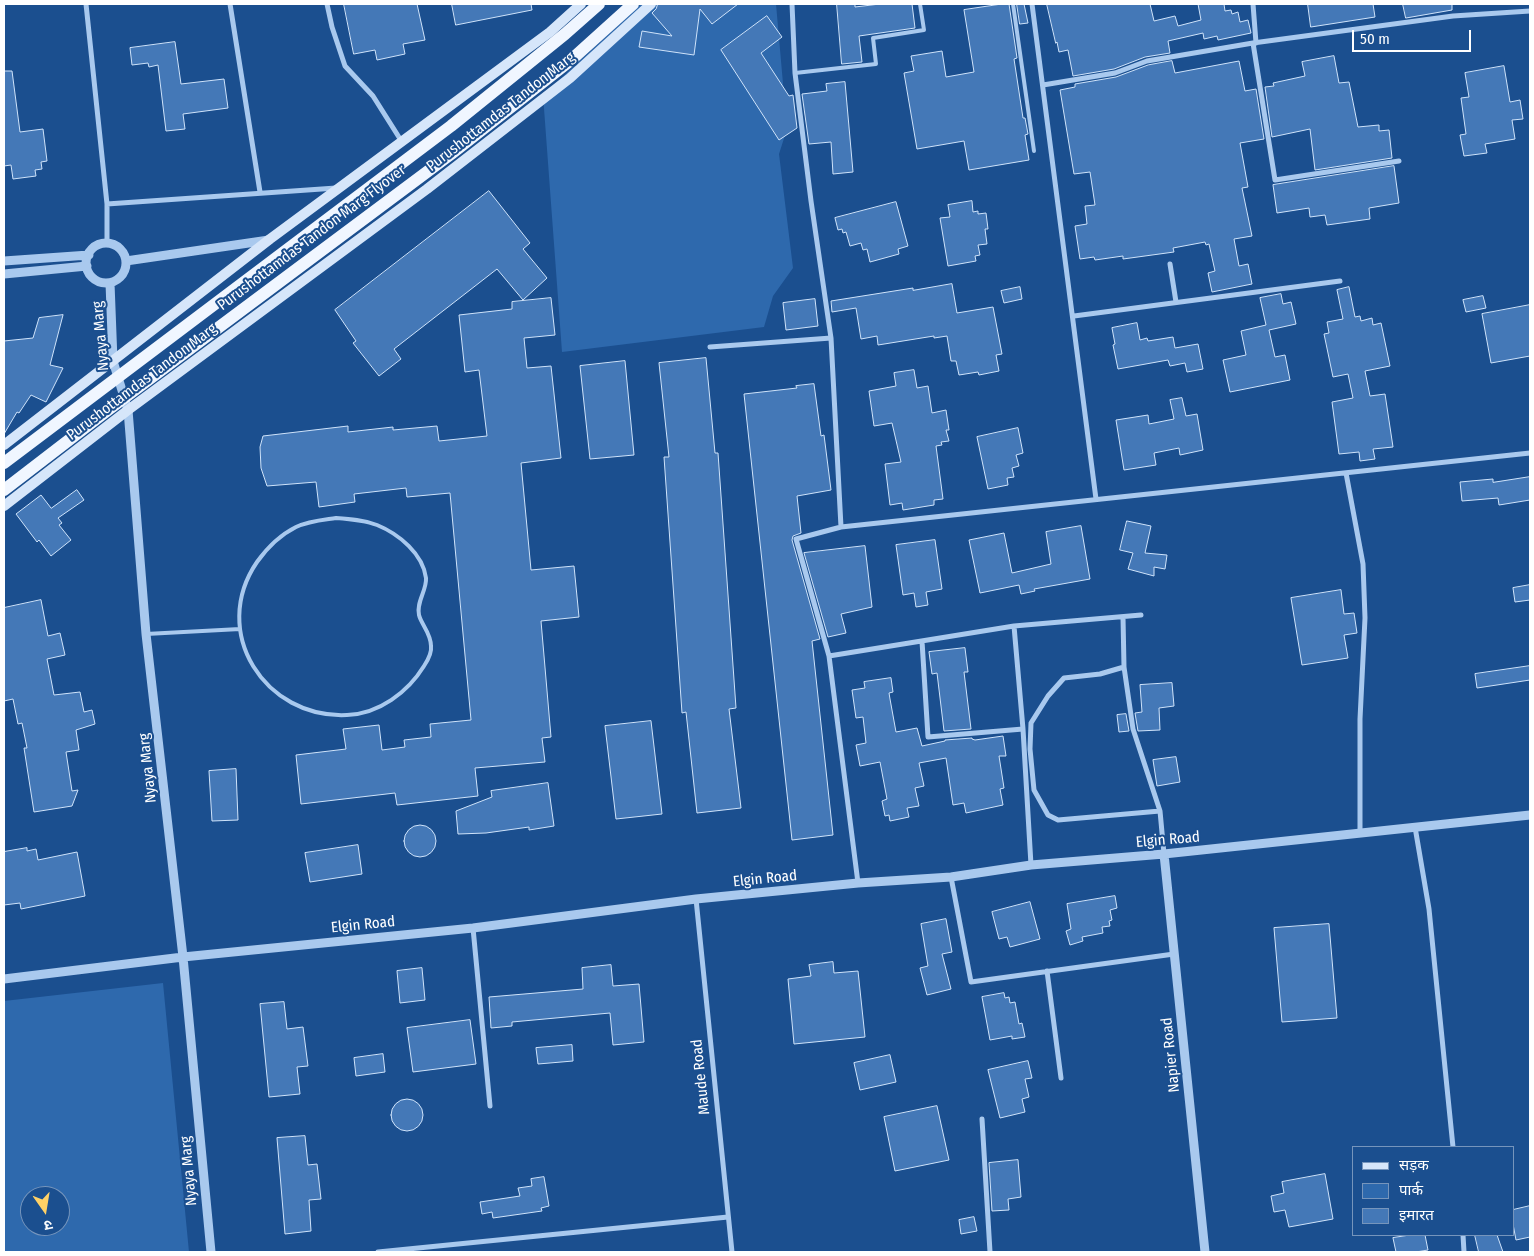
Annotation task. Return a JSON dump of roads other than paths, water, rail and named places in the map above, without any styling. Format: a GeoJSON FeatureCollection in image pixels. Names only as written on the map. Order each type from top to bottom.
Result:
{"type":"FeatureCollection","features":[{"type":"Feature","properties":{"kind":"main road"},"geometry":{"type":"LineString","coordinates":[[4,445],[270,239],[550,32],[581,4]]}},
{"type":"Feature","properties":{"kind":"main road","name":"Purushottamdas Tandon Marg Flyover"},"geometry":{"type":"LineString","coordinates":[[4,463],[451,126],[565,34],[599,4]]}},
{"type":"Feature","properties":{"kind":"main road","name":"Purushottamdas Tandon Marg Flyover"},"geometry":{"type":"LineString","coordinates":[[4,490],[451,154],[571,60],[633,4]]}},
{"type":"Feature","properties":{"kind":"main road","name":"Purushottamdas Tandon Marg"},"geometry":{"type":"LineString","coordinates":[[4,506],[128,410],[427,190],[570,78],[651,4]]}},
{"type":"Feature","properties":{"kind":"street"},"geometry":{"type":"LineString","coordinates":[[86,4],[107,204],[108,244]]}},
{"type":"Feature","properties":{"kind":"street"},"geometry":{"type":"LineString","coordinates":[[230,4],[260,192]]}},
{"type":"Feature","properties":{"kind":"street"},"geometry":{"type":"LineString","coordinates":[[327,4],[332,27],[345,66],[373,96],[402,143]]}},
{"type":"Feature","properties":{"kind":"street"},"geometry":{"type":"LineString","coordinates":[[792,4],[795,73],[831,338],[841,527]]}},
{"type":"Feature","properties":{"kind":"street"},"geometry":{"type":"LineString","coordinates":[[1032,4],[1074,316],[1096,499]]}},
{"type":"Feature","properties":{"kind":"street"},"geometry":{"type":"LineString","coordinates":[[1252,4],[1254,43],[1275,180],[1399,161]]}},
{"type":"Feature","properties":{"kind":"street"},"geometry":{"type":"LineString","coordinates":[[1043,85],[1115,73],[1147,61],[1254,43],[1453,16],[1530,11]]}},
{"type":"Feature","properties":{"kind":"street"},"geometry":{"type":"LineString","coordinates":[[107,204],[340,188]]}},
{"type":"Feature","properties":{"kind":"street"},"geometry":{"type":"LineString","coordinates":[[126,261],[270,239]]}},
{"type":"Feature","properties":{"kind":"street"},"geometry":{"type":"LineString","coordinates":[[113,245],[122,251],[126,261],[125,271],[110,283],[98,281],[89,272],[87,266],[88,255],[96,246],[113,245]]}},
{"type":"Feature","properties":{"kind":"street"},"geometry":{"type":"LineString","coordinates":[[4,261],[88,255]]}},
{"type":"Feature","properties":{"kind":"street"},"geometry":{"type":"LineString","coordinates":[[1170,264],[1176,302]]}},
{"type":"Feature","properties":{"kind":"street"},"geometry":{"type":"LineString","coordinates":[[4,274],[87,266]]}},
{"type":"Feature","properties":{"kind":"street"},"geometry":{"type":"LineString","coordinates":[[1074,316],[1340,281]]}},
{"type":"Feature","properties":{"kind":"street","name":"Nyaya Marg"},"geometry":{"type":"LineString","coordinates":[[110,283],[113,361],[128,410],[146,634],[183,957],[211,1252]]}},
{"type":"Feature","properties":{"kind":"street"},"geometry":{"type":"LineString","coordinates":[[710,347],[831,338]]}},
{"type":"Feature","properties":{"kind":"street"},"geometry":{"type":"LineString","coordinates":[[858,883],[829,656],[796,539],[841,527],[1530,453]]}},
{"type":"Feature","properties":{"kind":"street"},"geometry":{"type":"LineString","coordinates":[[1346,473],[1363,564],[1365,618],[1360,719],[1360,834]]}},
{"type":"Feature","properties":{"kind":"street"},"geometry":{"type":"LineString","coordinates":[[829,656],[1014,626],[1142,615]]}},
{"type":"Feature","properties":{"kind":"street"},"geometry":{"type":"LineString","coordinates":[[1123,616],[1124,667],[1133,729],[1160,811],[1164,854]]}},
{"type":"Feature","properties":{"kind":"street"},"geometry":{"type":"LineString","coordinates":[[1014,626],[1023,729],[1031,865]]}},
{"type":"Feature","properties":{"kind":"street"},"geometry":{"type":"LineString","coordinates":[[922,640],[928,737],[1023,729]]}},
{"type":"Feature","properties":{"kind":"street"},"geometry":{"type":"LineString","coordinates":[[1124,667],[1100,674],[1064,678],[1048,696],[1031,723],[1030,749],[1034,790],[1048,815],[1058,820],[1160,811]]}},
{"type":"Feature","properties":{"kind":"street","name":"Elgin Road"},"geometry":{"type":"LineString","coordinates":[[4,979],[183,957],[473,928],[696,899],[858,883],[951,877],[1031,865],[1164,854],[1530,815]]}},
{"type":"Feature","properties":{"kind":"street"},"geometry":{"type":"LineString","coordinates":[[1415,827],[1429,909],[1454,1146]]}},
{"type":"Feature","properties":{"kind":"street","name":"Napier Road"},"geometry":{"type":"LineString","coordinates":[[1164,854],[1205,1252]]}},
{"type":"Feature","properties":{"kind":"street"},"geometry":{"type":"LineString","coordinates":[[951,877],[971,982],[1174,954]]}},
{"type":"Feature","properties":{"kind":"street","name":"Maude Road"},"geometry":{"type":"LineString","coordinates":[[696,899],[732,1252]]}},
{"type":"Feature","properties":{"kind":"street"},"geometry":{"type":"LineString","coordinates":[[473,928],[490,1106]]}},
{"type":"Feature","properties":{"kind":"street"},"geometry":{"type":"LineString","coordinates":[[1047,971],[1061,1078]]}},
{"type":"Feature","properties":{"kind":"street"},"geometry":{"type":"LineString","coordinates":[[982,1119],[990,1252]]}},
{"type":"Feature","properties":{"kind":"street"},"geometry":{"type":"LineString","coordinates":[[378,1252],[728,1218]]}},
{"type":"Feature","properties":{"kind":"street"},"geometry":{"type":"LineString","coordinates":[[1462,1236],[1464,1252]]}},
{"type":"Feature","properties":{"kind":"lane"},"geometry":{"type":"LineString","coordinates":[[795,73],[876,64],[873,38],[924,30],[920,4]]}},
{"type":"Feature","properties":{"kind":"lane"},"geometry":{"type":"LineString","coordinates":[[1013,4],[1034,151]]}},
{"type":"Feature","properties":{"kind":"lane"},"geometry":{"type":"LineString","coordinates":[[336,518],[364,521],[377,525],[395,535],[410,548],[423,564],[426,581],[420,598],[418,615],[427,629],[432,645],[429,658],[416,680],[397,697],[374,709],[349,715],[323,715],[299,708],[277,694],[259,676],[246,654],[240,629],[240,608],[244,588],[252,569],[264,552],[279,538],[296,527],[336,518]]}},
{"type":"Feature","properties":{"kind":"lane"},"geometry":{"type":"LineString","coordinates":[[146,634],[240,629]]}}]}
